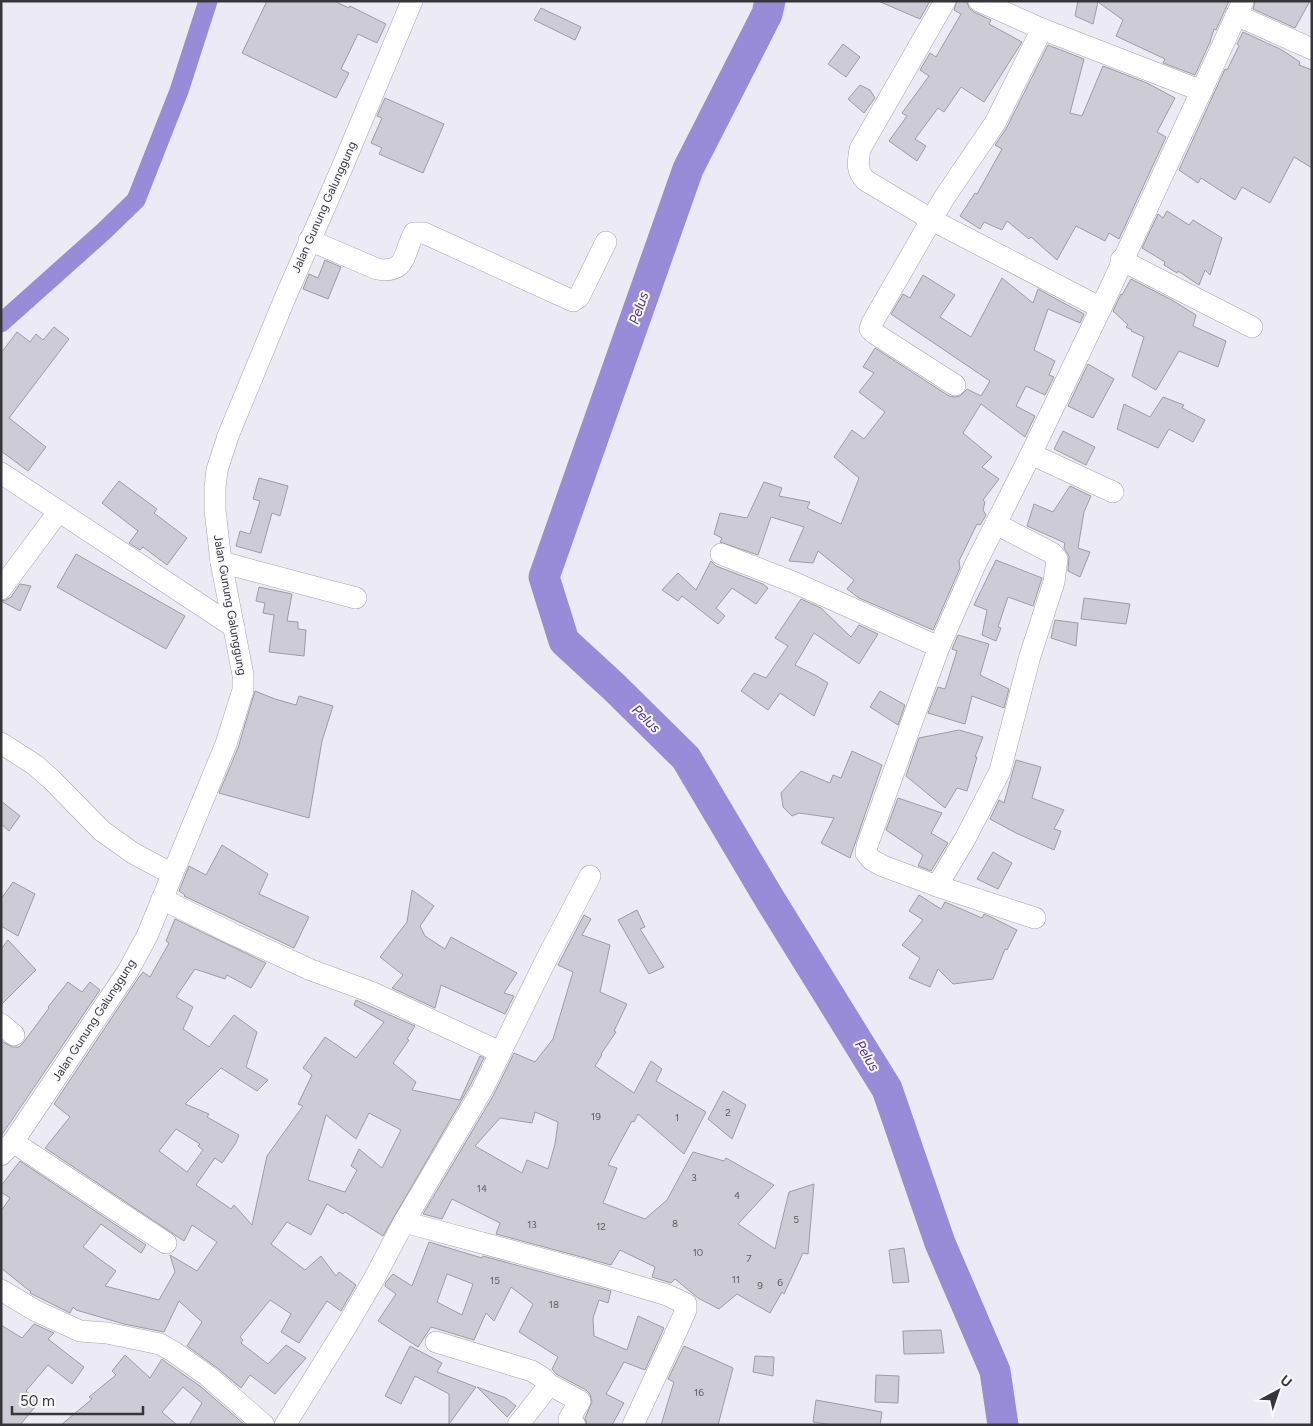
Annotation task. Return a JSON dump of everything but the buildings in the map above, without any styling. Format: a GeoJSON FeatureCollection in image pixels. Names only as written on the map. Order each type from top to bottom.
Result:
{"type":"FeatureCollection","features":[{"type":"Feature","properties":{"kind":"street","name":"Jalan Gunung Galunggung"},"geometry":{"type":"LineString","coordinates":[[7,1148],[128,971],[147,936],[226,744],[243,690],[243,675],[221,562],[215,488],[221,457],[309,240],[341,170],[412,1]]}},
{"type":"Feature","properties":{"kind":"street"},"geometry":{"type":"LineString","coordinates":[[945,1],[860,149],[857,166],[860,174],[865,180],[932,220],[1100,308]]}},
{"type":"Feature","properties":{"kind":"street"},"geometry":{"type":"LineString","coordinates":[[979,1],[1042,29],[1202,91]]}},
{"type":"Feature","properties":{"kind":"street"},"geometry":{"type":"LineString","coordinates":[[1035,918],[883,866],[872,860],[866,853],[867,846],[939,648],[1202,91],[1239,8],[1312,49]]}},
{"type":"Feature","properties":{"kind":"street"},"geometry":{"type":"LineString","coordinates":[[955,385],[870,329],[958,177],[995,123],[1042,29]]}},
{"type":"Feature","properties":{"kind":"street"},"geometry":{"type":"LineString","coordinates":[[309,240],[377,269],[386,271],[398,268],[404,261],[414,233],[424,233],[572,301],[579,297],[606,242]]}},
{"type":"Feature","properties":{"kind":"street"},"geometry":{"type":"LineString","coordinates":[[1121,260],[1252,326]]}},
{"type":"Feature","properties":{"kind":"street"},"geometry":{"type":"LineString","coordinates":[[1031,454],[1113,492]]}},
{"type":"Feature","properties":{"kind":"street"},"geometry":{"type":"LineString","coordinates":[[1,472],[234,627]]}},
{"type":"Feature","properties":{"kind":"street"},"geometry":{"type":"LineString","coordinates":[[1,589],[59,511]]}},
{"type":"Feature","properties":{"kind":"street"},"geometry":{"type":"LineString","coordinates":[[937,886],[965,839],[1000,772],[1030,656],[1054,582],[1057,559],[1052,553],[996,524]]}},
{"type":"Feature","properties":{"kind":"street"},"geometry":{"type":"LineString","coordinates":[[720,554],[793,582],[939,648]]}},
{"type":"Feature","properties":{"kind":"street"},"geometry":{"type":"LineString","coordinates":[[221,562],[356,598]]}},
{"type":"Feature","properties":{"kind":"street"},"geometry":{"type":"LineString","coordinates":[[1,742],[35,765],[51,779],[102,831],[133,853],[172,874]]}},
{"type":"Feature","properties":{"kind":"street"},"geometry":{"type":"LineString","coordinates":[[285,1425],[374,1279],[404,1222],[482,1090],[548,954],[590,876]]}},
{"type":"Feature","properties":{"kind":"street"},"geometry":{"type":"LineString","coordinates":[[162,899],[311,970],[371,992],[500,1052]]}},
{"type":"Feature","properties":{"kind":"street"},"geometry":{"type":"LineString","coordinates":[[7,1148],[166,1243]]}},
{"type":"Feature","properties":{"kind":"street"},"geometry":{"type":"LineString","coordinates":[[404,1222],[590,1272],[667,1295],[686,1304],[686,1310],[633,1425]]}},
{"type":"Feature","properties":{"kind":"street"},"geometry":{"type":"LineString","coordinates":[[1,1290],[56,1321],[80,1331],[107,1333],[160,1344],[208,1376],[264,1425]]}},
{"type":"Feature","properties":{"kind":"street"},"geometry":{"type":"LineString","coordinates":[[436,1342],[532,1371],[544,1378],[548,1384],[580,1401],[569,1419],[569,1421],[576,1425]]}},
{"type":"Feature","properties":{"kind":"street"},"geometry":{"type":"LineString","coordinates":[[518,1425],[548,1388],[548,1384]]}},
{"type":"Feature","properties":{"kind":"waterway"},"geometry":{"type":"LineString","coordinates":[[1,323],[136,200],[179,91],[208,1]]}},
{"type":"Feature","properties":{"kind":"waterway","name":"Pelus"},"geometry":{"type":"LineString","coordinates":[[770,1],[767,14],[688,169],[544,577],[564,641],[686,758],[769,898],[887,1089],[940,1243],[995,1371],[1003,1425]]}}]}
